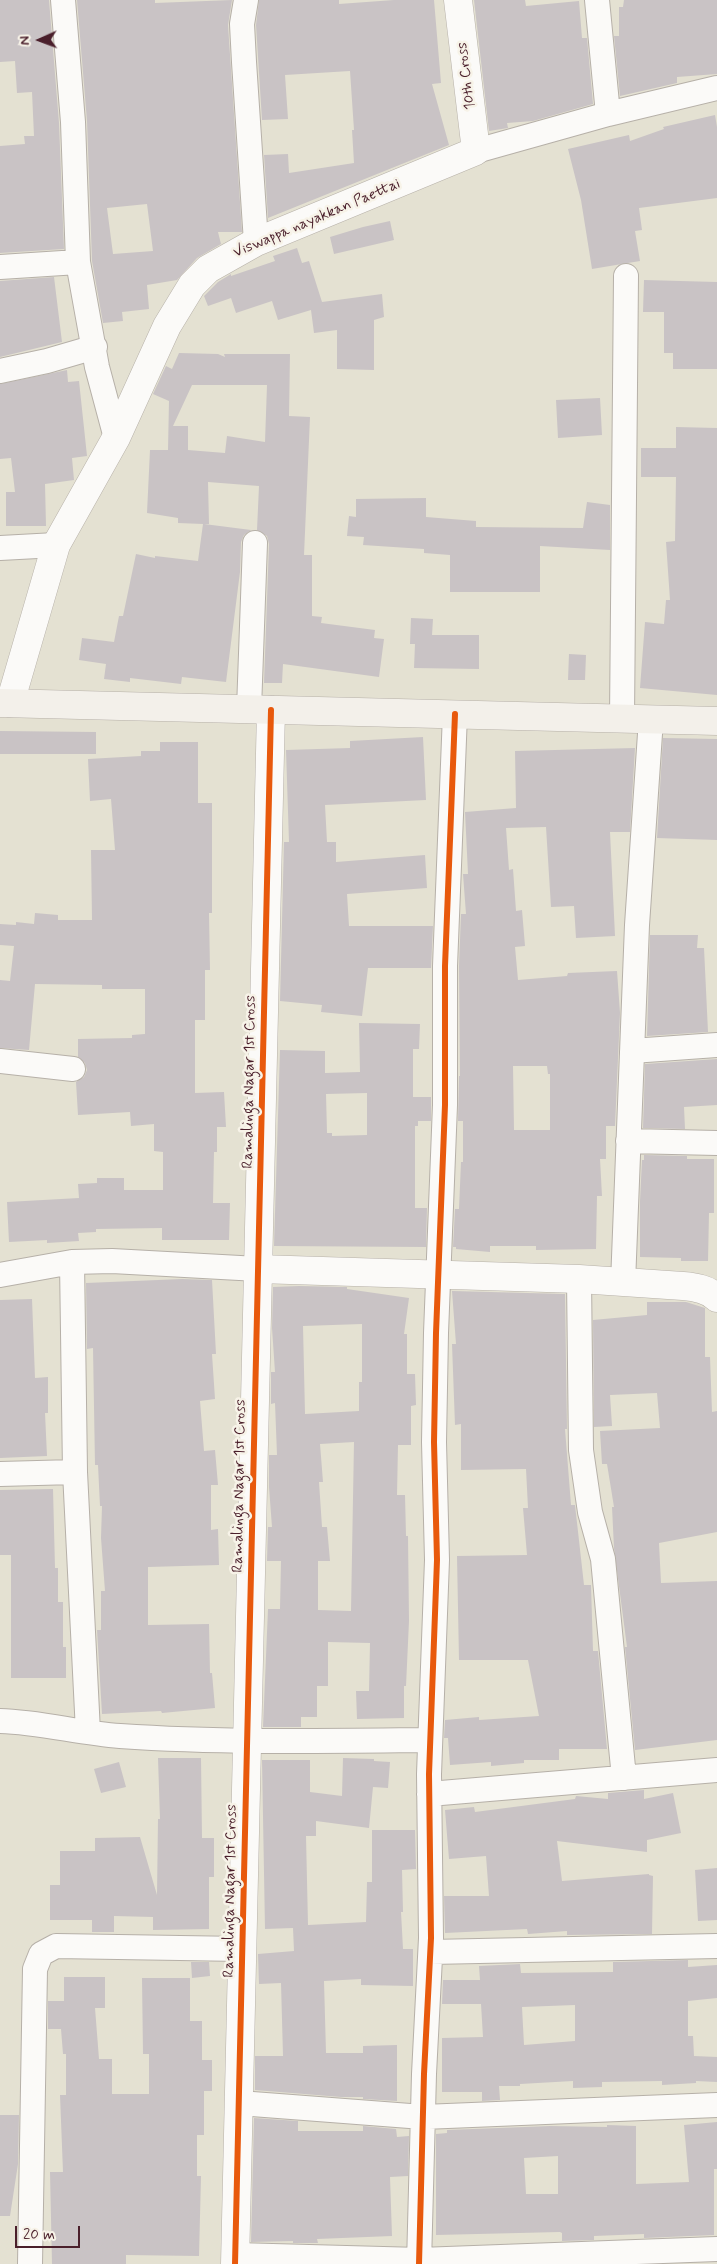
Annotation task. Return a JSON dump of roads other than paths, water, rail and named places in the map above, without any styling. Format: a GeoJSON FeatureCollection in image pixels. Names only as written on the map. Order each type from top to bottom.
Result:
{"type":"FeatureCollection","features":[{"type":"Feature","properties":{"kind":"main road"},"geometry":{"type":"LineString","coordinates":[[5,703],[717,721]]}},
{"type":"Feature","properties":{"kind":"street"},"geometry":{"type":"LineString","coordinates":[[63,0],[73,122],[78,262],[97,366],[116,438]]}},
{"type":"Feature","properties":{"kind":"street"},"geometry":{"type":"LineString","coordinates":[[246,0],[242,24],[256,242]]}},
{"type":"Feature","properties":{"kind":"street","name":"10th Cross"},"geometry":{"type":"LineString","coordinates":[[458,0],[476,151]]}},
{"type":"Feature","properties":{"kind":"street"},"geometry":{"type":"LineString","coordinates":[[598,0],[608,114]]}},
{"type":"Feature","properties":{"kind":"street","name":"Viswappa nayakkan Paettai"},"geometry":{"type":"LineString","coordinates":[[5,703],[56,545],[116,438],[167,326],[182,300],[208,269],[256,242],[476,151],[608,114],[717,88]]}},
{"type":"Feature","properties":{"kind":"street"},"geometry":{"type":"LineString","coordinates":[[0,267],[78,262]]}},
{"type":"Feature","properties":{"kind":"street"},"geometry":{"type":"LineString","coordinates":[[622,718],[626,276]]}},
{"type":"Feature","properties":{"kind":"street"},"geometry":{"type":"LineString","coordinates":[[0,371],[47,361],[95,347]]}},
{"type":"Feature","properties":{"kind":"street"},"geometry":{"type":"LineString","coordinates":[[255,543],[260,709]]}},
{"type":"Feature","properties":{"kind":"street"},"geometry":{"type":"LineString","coordinates":[[0,548],[56,545]]}},
{"type":"Feature","properties":{"kind":"street","name":"Ramalinga Nagar 1st Cross"},"geometry":{"type":"LineString","coordinates":[[235,2260],[258,1269],[260,709]]}},
{"type":"Feature","properties":{"kind":"street"},"geometry":{"type":"LineString","coordinates":[[420,2262],[422,2117],[431,1952],[430,1740],[437,1560],[434,1442],[445,1105],[445,966],[455,714]]}},
{"type":"Feature","properties":{"kind":"street"},"geometry":{"type":"LineString","coordinates":[[623,1283],[637,925],[651,719]]}},
{"type":"Feature","properties":{"kind":"street"},"geometry":{"type":"LineString","coordinates":[[632,1051],[717,1045]]}},
{"type":"Feature","properties":{"kind":"street"},"geometry":{"type":"LineString","coordinates":[[0,1062],[73,1069]]}},
{"type":"Feature","properties":{"kind":"street"},"geometry":{"type":"LineString","coordinates":[[628,1141],[717,1143]]}},
{"type":"Feature","properties":{"kind":"street"},"geometry":{"type":"LineString","coordinates":[[0,1275],[72,1262],[112,1261],[258,1269],[579,1279],[683,1286],[715,1295]]}},
{"type":"Feature","properties":{"kind":"street"},"geometry":{"type":"LineString","coordinates":[[72,1262],[75,1472],[88,1732]]}},
{"type":"Feature","properties":{"kind":"street"},"geometry":{"type":"LineString","coordinates":[[579,1279],[581,1450],[590,1512],[603,1559],[624,1778]]}},
{"type":"Feature","properties":{"kind":"street"},"geometry":{"type":"LineString","coordinates":[[0,1474],[75,1472]]}},
{"type":"Feature","properties":{"kind":"street"},"geometry":{"type":"LineString","coordinates":[[0,1721],[24,1721],[118,1736],[247,1741],[430,1740]]}},
{"type":"Feature","properties":{"kind":"street"},"geometry":{"type":"LineString","coordinates":[[430,1794],[717,1770]]}},
{"type":"Feature","properties":{"kind":"street"},"geometry":{"type":"LineString","coordinates":[[30,2264],[35,1969],[41,1954],[56,1946],[242,1949]]}},
{"type":"Feature","properties":{"kind":"street"},"geometry":{"type":"LineString","coordinates":[[431,1952],[717,1946]]}},
{"type":"Feature","properties":{"kind":"street"},"geometry":{"type":"LineString","coordinates":[[239,2104],[422,2117],[717,2105]]}},
{"type":"Feature","properties":{"kind":"street"},"geometry":{"type":"LineString","coordinates":[[235,2260],[420,2262],[717,2249]]}}]}
